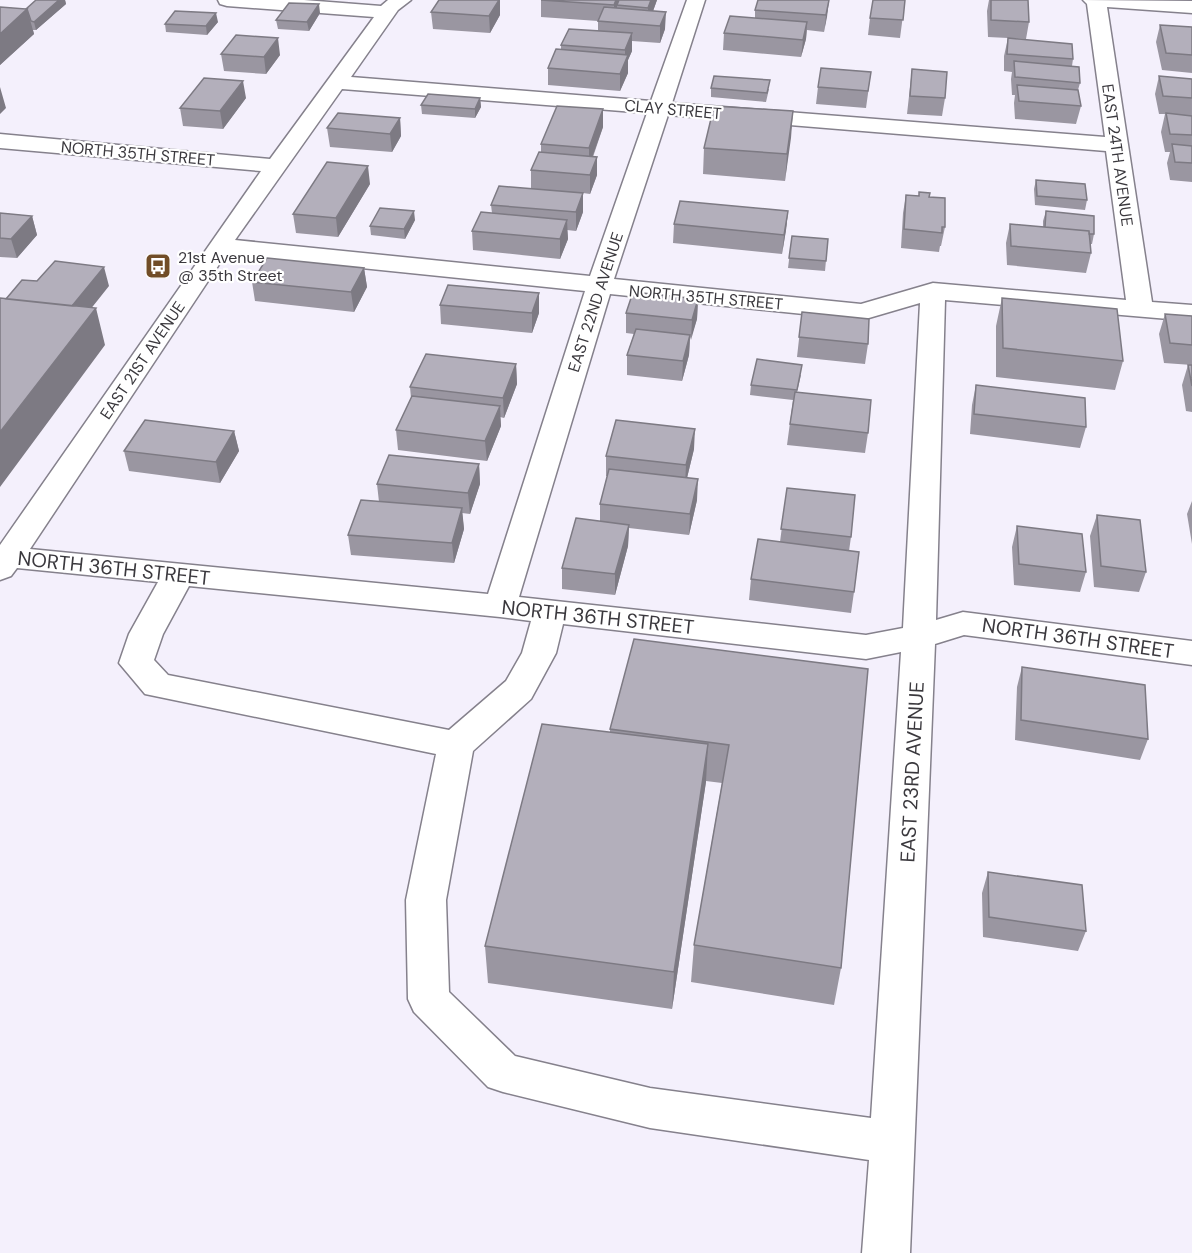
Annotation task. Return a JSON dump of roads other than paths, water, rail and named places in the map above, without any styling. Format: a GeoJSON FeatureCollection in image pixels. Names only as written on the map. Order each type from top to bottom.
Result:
{"type":"FeatureCollection","features":[{"type":"Feature","properties":{"kind":"street"},"geometry":{"type":"LineString","coordinates":[[227,0],[392,4]]}},
{"type":"Feature","properties":{"kind":"street","name":"EAST 22ND AVENUE"},"geometry":{"type":"LineString","coordinates":[[500,606],[599,286],[696,0]]}},
{"type":"Feature","properties":{"kind":"street"},"geometry":{"type":"LineString","coordinates":[[1092,0],[1192,7]]}},
{"type":"Feature","properties":{"kind":"street","name":"EAST 24TH AVENUE"},"geometry":{"type":"LineString","coordinates":[[1096,0],[1140,309]]}},
{"type":"Feature","properties":{"kind":"street","name":"EAST 21ST AVENUE"},"geometry":{"type":"LineString","coordinates":[[3,561],[219,246],[392,4]]}},
{"type":"Feature","properties":{"kind":"street","name":"CLAY STREET"},"geometry":{"type":"LineString","coordinates":[[336,82],[1117,145]]}},
{"type":"Feature","properties":{"kind":"street","name":"NORTH 35TH STREET"},"geometry":{"type":"LineString","coordinates":[[0,141],[276,166]]}},
{"type":"Feature","properties":{"kind":"street","name":"NORTH 35TH STREET"},"geometry":{"type":"LineString","coordinates":[[219,246],[862,312],[933,291],[1192,313]]}},
{"type":"Feature","properties":{"kind":"street","name":"EAST 23RD AVENUE"},"geometry":{"type":"LineString","coordinates":[[886,1253],[919,637],[933,291]]}},
{"type":"Feature","properties":{"kind":"street","name":"NORTH 36TH STREET"},"geometry":{"type":"LineString","coordinates":[[3,561],[179,574],[549,611],[866,647],[919,637],[963,622],[1192,653]]}},
{"type":"Feature","properties":{"kind":"street"},"geometry":{"type":"LineString","coordinates":[[179,574],[146,634],[136,663],[157,685],[456,745]]}},
{"type":"Feature","properties":{"kind":"street"},"geometry":{"type":"LineString","coordinates":[[549,611],[539,653],[519,690],[456,745],[426,900],[429,999],[504,1073],[650,1108],[892,1142]]}},
{"type":"Feature","properties":{"kind":"place","name":"21st Avenue @ 35th Street"},"geometry":{"type":"Point","coordinates":[158,266]}}]}
